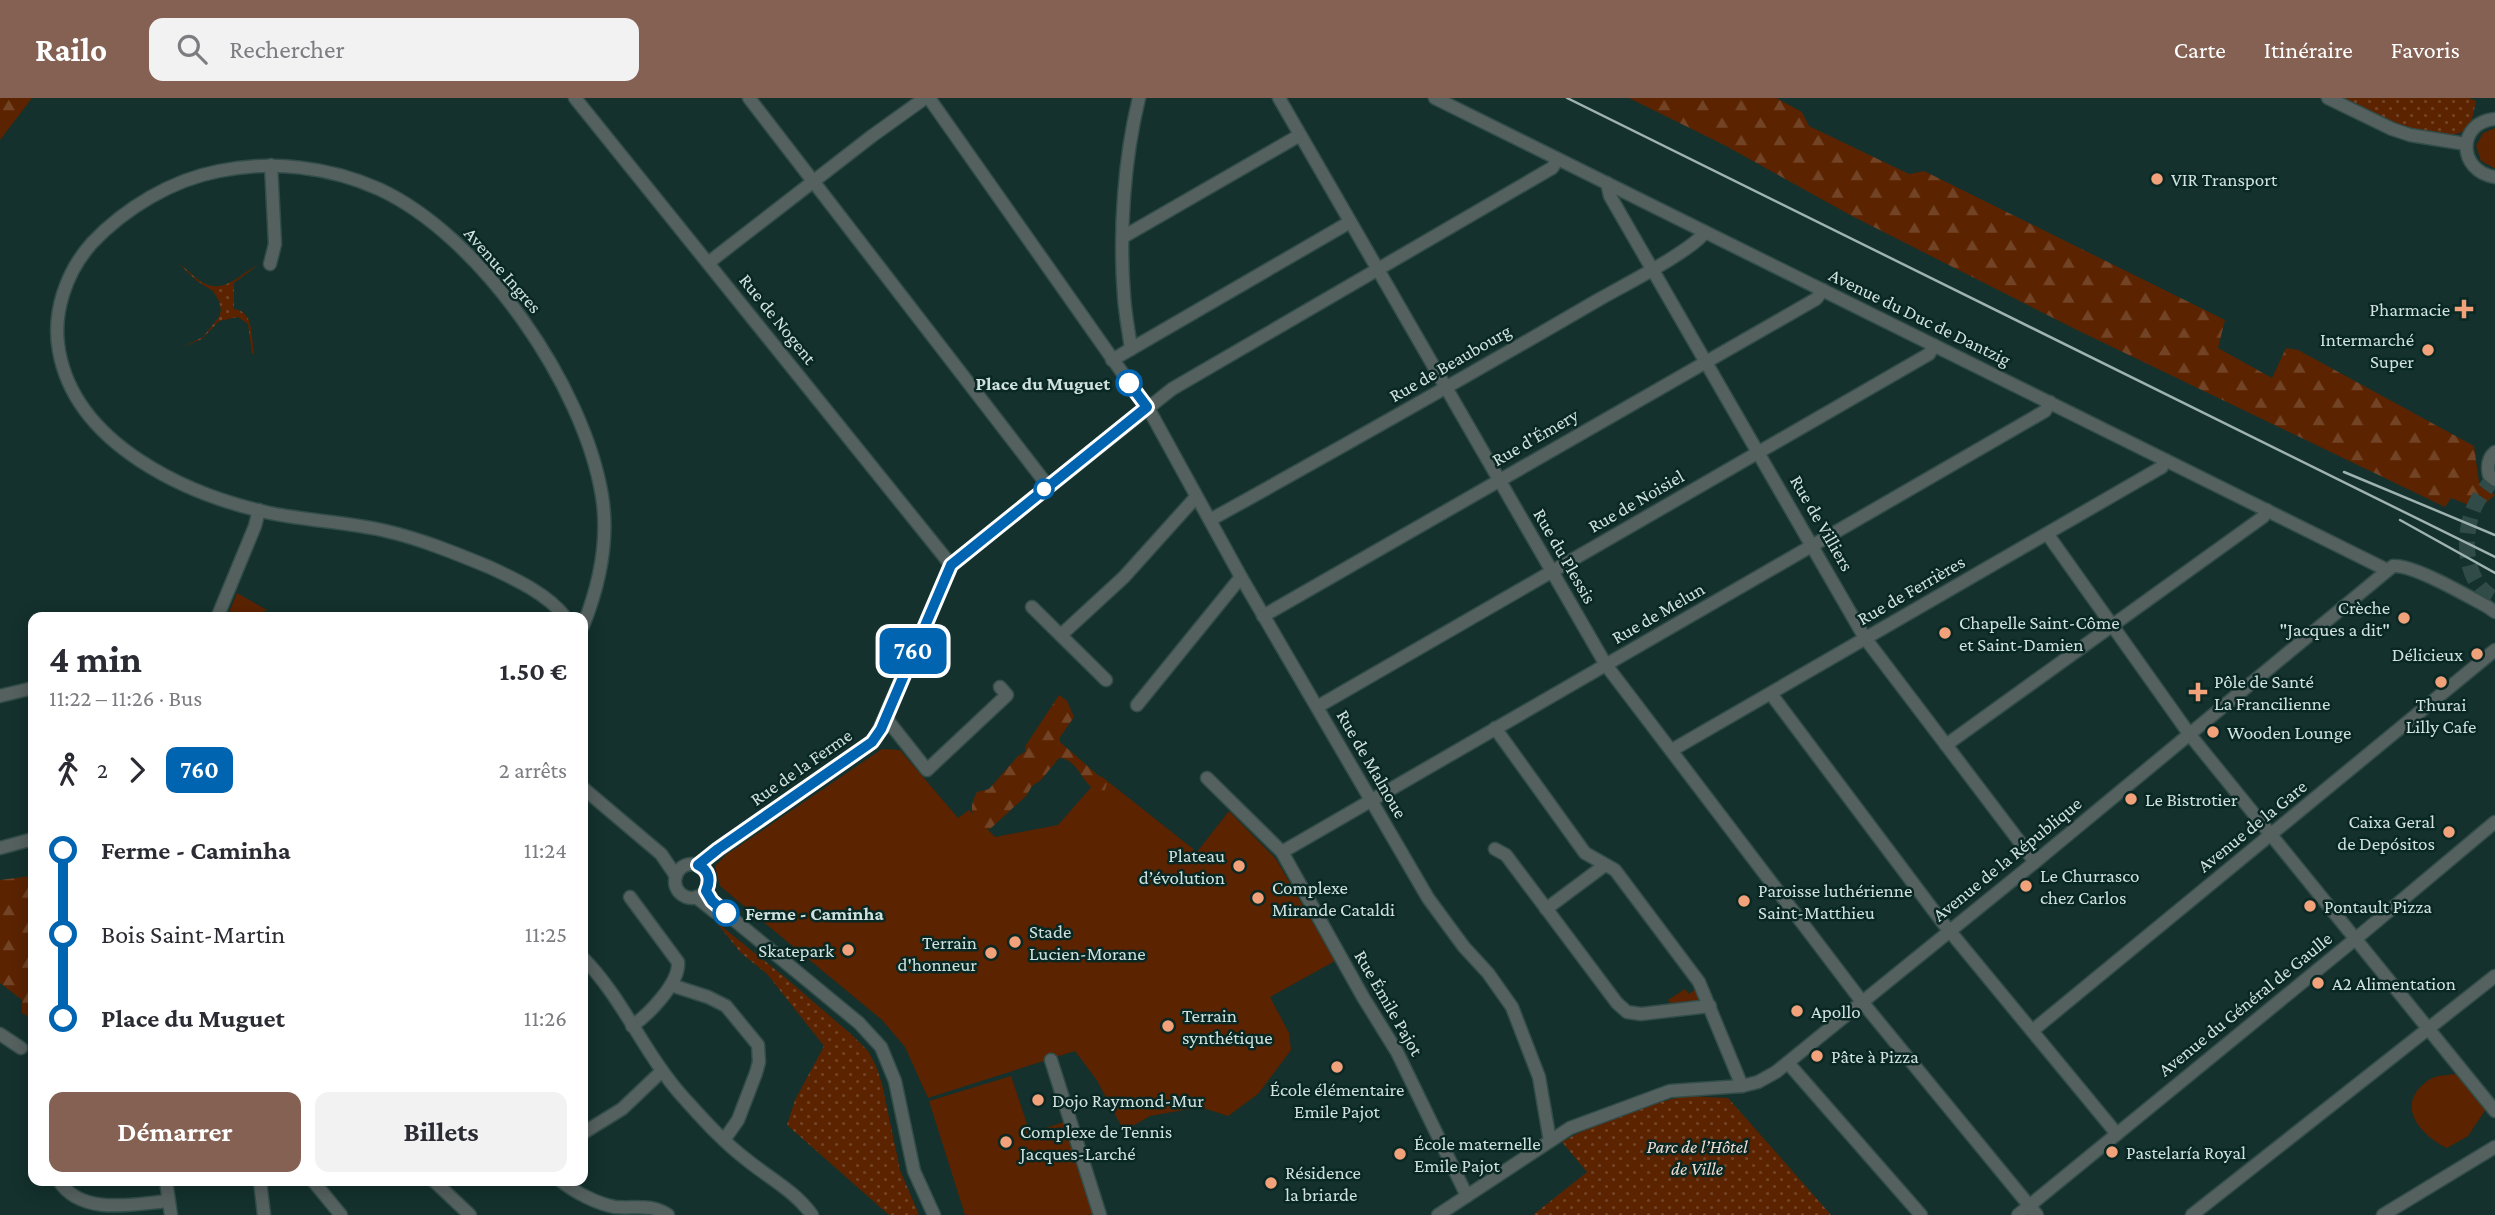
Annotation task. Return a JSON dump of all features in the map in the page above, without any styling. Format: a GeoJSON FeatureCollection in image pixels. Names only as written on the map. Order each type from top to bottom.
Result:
{"type":"FeatureCollection","features":[{"type":"Feature","properties":{"kind":"street","name":"Rue de Nogent"},"geometry":{"type":"LineString","coordinates":[[575,98],[951,565]]}},
{"type":"Feature","properties":{"kind":"street"},"geometry":{"type":"LineString","coordinates":[[749,98],[1048,486]]}},
{"type":"Feature","properties":{"kind":"street"},"geometry":{"type":"LineString","coordinates":[[708,263],[813,181],[927,98]]}},
{"type":"Feature","properties":{"kind":"street","name":"Rue de Malnoue"},"geometry":{"type":"LineString","coordinates":[[927,98],[1147,407],[1263,616],[1445,923],[1488,973],[1512,1007],[1539,1077],[1550,1141]]}},
{"type":"Feature","properties":{"kind":"street"},"geometry":{"type":"LineString","coordinates":[[1131,349],[1124,296],[1123,237],[1131,140],[1139,98]]}},
{"type":"Feature","properties":{"kind":"street","name":"Rue du Plessis"},"geometry":{"type":"LineString","coordinates":[[1279,98],[1606,665],[1863,1003],[2033,1210]]}},
{"type":"Feature","properties":{"kind":"street","name":"Avenue du Duc de Dantzig"},"geometry":{"type":"LineString","coordinates":[[1436,98],[2387,570]]}},
{"type":"Feature","properties":{"kind":"street"},"geometry":{"type":"LineString","coordinates":[[2328,98],[2392,130],[2466,144]]}},
{"type":"Feature","properties":{"kind":"street"},"geometry":{"type":"LineString","coordinates":[[2495,119],[2474,127],[2466,144],[2466,152],[2472,166],[2495,177]]}},
{"type":"Feature","properties":{"kind":"street"},"geometry":{"type":"LineString","coordinates":[[1123,237],[1300,135]]}},
{"type":"Feature","properties":{"kind":"street","name":"Rue de la Ferme"},"geometry":{"type":"LineString","coordinates":[[692,865],[875,739],[951,565],[1048,486],[1172,389],[1552,168],[1559,159]]}},
{"type":"Feature","properties":{"kind":"street"},"geometry":{"type":"LineString","coordinates":[[270,264],[275,244],[271,165]]}},
{"type":"Feature","properties":{"kind":"street","name":"Avenue Ingres"},"geometry":{"type":"LineString","coordinates":[[560,612],[515,579],[427,542],[362,526],[259,510],[185,486],[150,468],[114,442],[92,419],[74,393],[62,363],[56,326],[69,278],[86,250],[109,225],[139,204],[193,179],[229,169],[271,165],[326,172],[378,188],[422,214],[475,261],[527,327],[571,401],[594,463],[603,498],[602,550],[597,581],[585,612]]}},
{"type":"Feature","properties":{"kind":"street","name":"Rue de Villiers"},"geometry":{"type":"LineString","coordinates":[[1607,183],[1610,196],[1866,638],[2035,862]]}},
{"type":"Feature","properties":{"kind":"street"},"geometry":{"type":"LineString","coordinates":[[1112,360],[1350,222]]}},
{"type":"Feature","properties":{"kind":"street","name":"Rue de Beaubourg"},"geometry":{"type":"LineString","coordinates":[[1210,520],[1446,388],[1698,241],[1705,232]]}},
{"type":"Feature","properties":{"kind":"street","name":"Rue d'Émery"},"geometry":{"type":"LineString","coordinates":[[1263,616],[1816,299],[1823,290]]}},
{"type":"Feature","properties":{"kind":"street","name":"Rue de Noisiel"},"geometry":{"type":"LineString","coordinates":[[1317,707],[1929,354],[1934,345]]}},
{"type":"Feature","properties":{"kind":"street","name":"Rue de Melun"},"geometry":{"type":"LineString","coordinates":[[1282,852],[2045,411],[2050,402]]}},
{"type":"Feature","properties":{"kind":"street"},"geometry":{"type":"LineString","coordinates":[[2495,452],[2488,467],[2489,475],[2495,480]]}},
{"type":"Feature","properties":{"kind":"street","name":"Rue de Ferrières"},"geometry":{"type":"LineString","coordinates":[[1672,751],[2048,535],[2162,467],[2165,460]]}},
{"type":"Feature","properties":{"kind":"street"},"geometry":{"type":"LineString","coordinates":[[1061,635],[1124,577],[1196,497]]}},
{"type":"Feature","properties":{"kind":"street"},"geometry":{"type":"LineString","coordinates":[[219,612],[255,526],[259,510]]}},
{"type":"Feature","properties":{"kind":"street"},"geometry":{"type":"LineString","coordinates":[[1946,745],[2263,517],[2267,510]]}},
{"type":"Feature","properties":{"kind":"street"},"geometry":{"type":"LineString","coordinates":[[2048,535],[2190,735],[2495,1111]]}},
{"type":"Feature","properties":{"kind":"street"},"geometry":{"type":"LineString","coordinates":[[2387,570],[2400,565],[2495,612]]}},
{"type":"Feature","properties":{"kind":"street","name":"Avenue de la République"},"geometry":{"type":"LineString","coordinates":[[1438,1215],[1570,1128],[1670,1091],[1742,1086],[1767,1078],[1863,1003],[2387,570]]}},
{"type":"Feature","properties":{"kind":"street"},"geometry":{"type":"LineString","coordinates":[[1137,705],[1241,577]]}},
{"type":"Feature","properties":{"kind":"street"},"geometry":{"type":"LineString","coordinates":[[1032,607],[1106,680]]}},
{"type":"Feature","properties":{"kind":"street","name":"Avenue de la Gare"},"geometry":{"type":"LineString","coordinates":[[2032,1031],[2495,650]]}},
{"type":"Feature","properties":{"kind":"street"},"geometry":{"type":"LineString","coordinates":[[885,717],[927,770],[1007,695],[1000,687]]}},
{"type":"Feature","properties":{"kind":"street"},"geometry":{"type":"LineString","coordinates":[[0,696],[28,689]]}},
{"type":"Feature","properties":{"kind":"street"},"geometry":{"type":"LineString","coordinates":[[1771,694],[1950,930],[2118,1134]]}},
{"type":"Feature","properties":{"kind":"street"},"geometry":{"type":"LineString","coordinates":[[1495,728],[1585,853],[1615,870],[1699,982],[1742,1086]]}},
{"type":"Feature","properties":{"kind":"street"},"geometry":{"type":"LineString","coordinates":[[875,739],[898,739],[906,744]]}},
{"type":"Feature","properties":{"kind":"street","name":"Rue Émile Pajot"},"geometry":{"type":"LineString","coordinates":[[1206,778],[1282,852],[1397,1052],[1467,1196]]}},
{"type":"Feature","properties":{"kind":"street"},"geometry":{"type":"LineString","coordinates":[[588,792],[661,853],[676,876],[676,886],[682,894],[701,894],[712,901],[859,1023],[881,1047],[897,1088],[914,1171],[934,1215]]}},
{"type":"Feature","properties":{"kind":"street","name":"Avenue du Général de Gaulle"},"geometry":{"type":"LineString","coordinates":[[2018,1215],[2033,1210],[2118,1134],[2495,822]]}},
{"type":"Feature","properties":{"kind":"street"},"geometry":{"type":"LineString","coordinates":[[0,848],[28,840]]}},
{"type":"Feature","properties":{"kind":"street"},"geometry":{"type":"LineString","coordinates":[[1495,849],[1506,855],[1617,1003],[1627,1012],[1642,1014],[1710,1006]]}},
{"type":"Feature","properties":{"kind":"street"},"geometry":{"type":"LineString","coordinates":[[661,853],[708,874],[709,880],[701,894]]}},
{"type":"Feature","properties":{"kind":"street"},"geometry":{"type":"LineString","coordinates":[[676,876],[692,865]]}},
{"type":"Feature","properties":{"kind":"street"},"geometry":{"type":"LineString","coordinates":[[1546,909],[1605,865]]}},
{"type":"Feature","properties":{"kind":"street"},"geometry":{"type":"LineString","coordinates":[[701,894],[854,1027],[873,1048],[881,1062],[890,1090],[911,1183],[926,1215]]}},
{"type":"Feature","properties":{"kind":"street"},"geometry":{"type":"LineString","coordinates":[[630,897],[678,962],[679,968],[671,985],[646,1017],[632,1026]]}},
{"type":"Feature","properties":{"kind":"street"},"geometry":{"type":"LineString","coordinates":[[588,964],[662,1071],[724,1140],[795,1196],[812,1215]]}},
{"type":"Feature","properties":{"kind":"street"},"geometry":{"type":"LineString","coordinates":[[2192,1215],[2495,976]]}},
{"type":"Feature","properties":{"kind":"street"},"geometry":{"type":"LineString","coordinates":[[671,985],[726,1006],[758,1045],[759,1062],[756,1073],[738,1120],[724,1140]]}},
{"type":"Feature","properties":{"kind":"street"},"geometry":{"type":"LineString","coordinates":[[0,1034],[21,1048]]}},
{"type":"Feature","properties":{"kind":"street"},"geometry":{"type":"LineString","coordinates":[[1051,1059],[1100,1215]]}},
{"type":"Feature","properties":{"kind":"street"},"geometry":{"type":"LineString","coordinates":[[1788,1063],[1921,1215]]}},
{"type":"Feature","properties":{"kind":"street"},"geometry":{"type":"LineString","coordinates":[[588,1130],[622,1109],[662,1071]]}},
{"type":"Feature","properties":{"kind":"street"},"geometry":{"type":"LineString","coordinates":[[2390,1213],[2495,1147]]}},
{"type":"Feature","properties":{"kind":"street"},"geometry":{"type":"LineString","coordinates":[[63,1186],[74,1199],[108,1211],[167,1201]]}},
{"type":"Feature","properties":{"kind":"street"},"geometry":{"type":"LineString","coordinates":[[166,1186],[171,1215]]}},
{"type":"Feature","properties":{"kind":"street"},"geometry":{"type":"LineString","coordinates":[[261,1186],[264,1215]]}},
{"type":"Feature","properties":{"kind":"street"},"geometry":{"type":"LineString","coordinates":[[317,1186],[341,1215]]}},
{"type":"Feature","properties":{"kind":"street"},"geometry":{"type":"LineString","coordinates":[[439,1186],[470,1215]]}},
{"type":"Feature","properties":{"kind":"street"},"geometry":{"type":"LineString","coordinates":[[567,1186],[611,1206],[648,1207],[668,1215]]}},
{"type":"Feature","properties":{"kind":"green space"},"geometry":{"type":"Polygon","coordinates":[[[0,98],[32,98],[0,140],[0,98]]]}},
{"type":"Feature","properties":{"kind":"green space"},"geometry":{"type":"Polygon","coordinates":[[[1629,98],[1776,98],[1802,112],[1809,126],[1909,174],[1924,171],[2225,320],[2218,348],[2272,378],[2286,348],[2298,350],[2474,446],[2479,482],[2495,495],[2479,509],[2451,498],[2445,507],[2079,331],[1852,216],[1726,146],[1629,98]]]}},
{"type":"Feature","properties":{"kind":"green space"},"geometry":{"type":"Polygon","coordinates":[[[2340,98],[2469,98],[2476,101],[2468,127],[2457,134],[2443,135],[2405,126],[2340,98]]]}},
{"type":"Feature","properties":{"kind":"green space"},"geometry":{"type":"Polygon","coordinates":[[[2495,128],[2494,168],[2481,161],[2476,146],[2483,133],[2495,128]]]}},
{"type":"Feature","properties":{"kind":"green space"},"geometry":{"type":"Polygon","coordinates":[[[179,264],[202,282],[213,286],[227,284],[258,265],[234,283],[234,309],[245,314],[248,320],[254,353],[252,354],[248,324],[238,317],[219,321],[202,339],[180,348],[203,337],[219,317],[221,310],[213,291],[197,281],[179,264]]]}},
{"type":"Feature","properties":{"kind":"green space"},"geometry":{"type":"Polygon","coordinates":[[[237,593],[267,610],[264,612],[229,612],[237,593]]]}},
{"type":"Feature","properties":{"kind":"green space"},"geometry":{"type":"Polygon","coordinates":[[[1059,695],[1067,701],[1074,717],[1060,737],[1060,742],[1107,783],[1105,790],[1097,790],[1091,786],[1073,764],[1059,758],[1026,796],[990,829],[983,828],[972,811],[977,792],[989,789],[1018,756],[1025,752],[1026,745],[1059,695]]]}},
{"type":"Feature","properties":{"kind":"green space","name":"Stade Lucien-Morane"},"geometry":{"type":"Polygon","coordinates":[[[882,749],[900,750],[958,818],[969,810],[995,837],[1058,825],[1101,776],[1197,852],[1229,811],[1276,859],[1335,961],[1270,997],[1289,1033],[1291,1050],[1258,1094],[1228,1116],[1200,1107],[1150,1116],[1124,1131],[1096,1079],[1075,1051],[928,1098],[905,1047],[882,1020],[720,886],[715,866],[726,855],[882,749]]]}},
{"type":"Feature","properties":{"kind":"green space"},"geometry":{"type":"Polygon","coordinates":[[[28,876],[28,1016],[22,1013],[22,1000],[0,983],[0,880],[28,876]]]}},
{"type":"Feature","properties":{"kind":"green space"},"geometry":{"type":"Polygon","coordinates":[[[715,921],[787,979],[868,1051],[882,1084],[900,1170],[919,1215],[889,1215],[787,1125],[795,1100],[824,1046],[767,974],[741,953],[715,921]]]}},
{"type":"Feature","properties":{"kind":"green space"},"geometry":{"type":"Polygon","coordinates":[[[1685,989],[1689,994],[1696,989],[1699,1001],[1672,1005],[1668,1000],[1685,989]]]}},
{"type":"Feature","properties":{"kind":"green space"},"geometry":{"type":"Polygon","coordinates":[[[2457,1074],[2486,1109],[2468,1136],[2447,1148],[2431,1139],[2418,1125],[2412,1108],[2413,1100],[2419,1089],[2430,1079],[2457,1074]]]}},
{"type":"Feature","properties":{"kind":"green space","name":"Complexe de Tennis Jacques-Larché"},"geometry":{"type":"Polygon","coordinates":[[[1011,1076],[1030,1133],[1064,1122],[1093,1215],[965,1215],[929,1101],[1011,1076]]]}},
{"type":"Feature","properties":{"kind":"green space","name":"Parc de l’Hôtel de Ville"},"geometry":{"type":"Polygon","coordinates":[[[1685,1096],[1728,1098],[1831,1215],[1533,1215],[1587,1172],[1562,1142],[1622,1114],[1685,1096]]]}},
{"type":"Feature","properties":{"kind":"tunnel"},"geometry":{"type":"LineString","coordinates":[[2495,477],[2473,510],[2467,534],[2468,560],[2472,572],[2477,583],[2495,599]]}},
{"type":"Feature","properties":{"kind":"railway"},"geometry":{"type":"LineString","coordinates":[[1567,98],[2495,557]]}},
{"type":"Feature","properties":{"kind":"railway"},"geometry":{"type":"LineString","coordinates":[[2344,472],[2495,535]]}},
{"type":"Feature","properties":{"kind":"railway"},"geometry":{"type":"LineString","coordinates":[[2400,520],[2495,573]]}},
{"type":"Feature","properties":{"kind":"bus line","name":"760"},"geometry":{"type":"LineString","coordinates":[[726,913],[712,901],[706,891],[708,874],[698,865],[872,742],[881,729],[951,565],[1147,407],[1129,383]]}},
{"type":"Feature","properties":{"kind":"place","name":"VIR Transport"},"geometry":{"type":"Point","coordinates":[2157,179]}},
{"type":"Feature","properties":{"kind":"place","name":"Pharmacie"},"geometry":{"type":"Point","coordinates":[2464,309]}},
{"type":"Feature","properties":{"kind":"place","name":"Intermarché Super"},"geometry":{"type":"Point","coordinates":[2428,350]}},
{"type":"Feature","properties":{"kind":"place","name":"Place du Muguet"},"geometry":{"type":"Point","coordinates":[1129,383]}},
{"type":"Feature","properties":{"kind":"place","name":"Crèche \"Jacques a dit\""},"geometry":{"type":"Point","coordinates":[2404,618]}},
{"type":"Feature","properties":{"kind":"place","name":"Chapelle Saint-Côme et Saint-Damien"},"geometry":{"type":"Point","coordinates":[1945,633]}},
{"type":"Feature","properties":{"kind":"place","name":"Délicieux"},"geometry":{"type":"Point","coordinates":[2477,654]}},
{"type":"Feature","properties":{"kind":"place","name":"Thurai Lilly Cafe"},"geometry":{"type":"Point","coordinates":[2441,682]}},
{"type":"Feature","properties":{"kind":"place","name":"Pôle de Santé La Francilienne"},"geometry":{"type":"Point","coordinates":[2198,692]}},
{"type":"Feature","properties":{"kind":"place","name":"Wooden Lounge"},"geometry":{"type":"Point","coordinates":[2213,732]}},
{"type":"Feature","properties":{"kind":"place","name":"Le Bistrotier"},"geometry":{"type":"Point","coordinates":[2131,799]}},
{"type":"Feature","properties":{"kind":"place","name":"Caixa Geral de Depósitos"},"geometry":{"type":"Point","coordinates":[2449,832]}},
{"type":"Feature","properties":{"kind":"place","name":"Plateau d’évolution"},"geometry":{"type":"Point","coordinates":[1239,866]}},
{"type":"Feature","properties":{"kind":"place","name":"Le Churrasco chez Carlos"},"geometry":{"type":"Point","coordinates":[2026,886]}},
{"type":"Feature","properties":{"kind":"place","name":"Complexe Mirande Cataldi"},"geometry":{"type":"Point","coordinates":[1258,898]}},
{"type":"Feature","properties":{"kind":"place","name":"Paroisse luthérienne Saint-Matthieu"},"geometry":{"type":"Point","coordinates":[1744,901]}},
{"type":"Feature","properties":{"kind":"place","name":"Pontault Pizza"},"geometry":{"type":"Point","coordinates":[2310,906]}},
{"type":"Feature","properties":{"kind":"place","name":"Ferme - Caminha"},"geometry":{"type":"Point","coordinates":[726,913]}},
{"type":"Feature","properties":{"kind":"place","name":"Stade Lucien-Morane"},"geometry":{"type":"Point","coordinates":[1015,942]}},
{"type":"Feature","properties":{"kind":"place","name":"Skatepark"},"geometry":{"type":"Point","coordinates":[848,950]}},
{"type":"Feature","properties":{"kind":"place","name":"Terrain d'honneur"},"geometry":{"type":"Point","coordinates":[991,953]}},
{"type":"Feature","properties":{"kind":"place","name":"A2 Alimentation"},"geometry":{"type":"Point","coordinates":[2318,983]}},
{"type":"Feature","properties":{"kind":"place","name":"Apollo"},"geometry":{"type":"Point","coordinates":[1797,1011]}},
{"type":"Feature","properties":{"kind":"place","name":"Terrain synthétique"},"geometry":{"type":"Point","coordinates":[1168,1026]}},
{"type":"Feature","properties":{"kind":"place","name":"Pâte à Pizza"},"geometry":{"type":"Point","coordinates":[1817,1056]}},
{"type":"Feature","properties":{"kind":"place","name":"École élémentaire Emile Pajot"},"geometry":{"type":"Point","coordinates":[1337,1067]}},
{"type":"Feature","properties":{"kind":"place","name":"Dojo Raymond-Mur"},"geometry":{"type":"Point","coordinates":[1038,1100]}},
{"type":"Feature","properties":{"kind":"place","name":"Complexe de Tennis Jacques-Larché"},"geometry":{"type":"Point","coordinates":[1006,1142]}},
{"type":"Feature","properties":{"kind":"place","name":"Pastelaría Royal"},"geometry":{"type":"Point","coordinates":[2112,1152]}},
{"type":"Feature","properties":{"kind":"place","name":"École maternelle Emile Pajot"},"geometry":{"type":"Point","coordinates":[1400,1154]}},
{"type":"Feature","properties":{"kind":"place","name":"Résidence la briarde"},"geometry":{"type":"Point","coordinates":[1271,1183]}}]}
